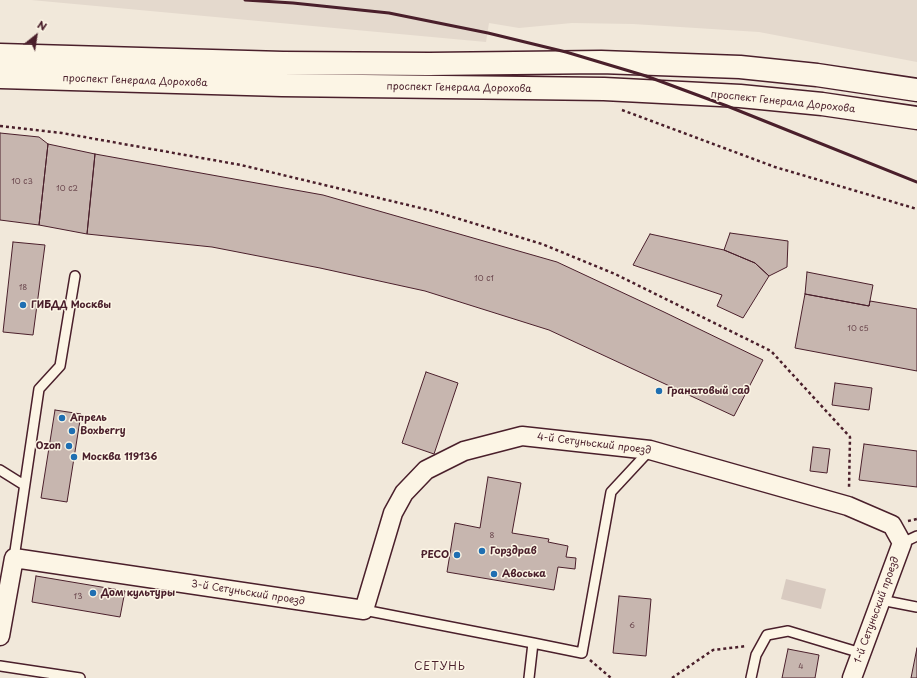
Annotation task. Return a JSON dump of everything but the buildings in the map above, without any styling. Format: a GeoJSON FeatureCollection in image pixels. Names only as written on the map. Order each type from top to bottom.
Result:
{"type":"FeatureCollection","features":[{"type":"Feature","properties":{"kind":"main road"},"geometry":{"type":"LineString","coordinates":[[0,55],[283,63],[429,64],[601,62],[724,67],[817,75],[917,90]]}},
{"type":"Feature","properties":{"kind":"main road","name":"проспект Генерала Дорохова"},"geometry":{"type":"LineString","coordinates":[[0,77],[282,85],[604,89],[740,96],[822,104],[917,118]]}},
{"type":"Feature","properties":{"kind":"street","name":"4-й Сетуньский проезд"},"geometry":{"type":"LineString","coordinates":[[364,610],[393,513],[404,493],[426,470],[464,451],[522,436],[650,450],[848,506],[892,525],[909,540]]}},
{"type":"Feature","properties":{"kind":"street","name":"1-й Сетуньский проезд"},"geometry":{"type":"LineString","coordinates":[[852,678],[881,600],[909,540]]}},
{"type":"Feature","properties":{"kind":"street","name":"3-й Сетуньский проезд"},"geometry":{"type":"LineString","coordinates":[[14,558],[364,610]]}},
{"type":"Feature","properties":{"kind":"street"},"geometry":{"type":"LineString","coordinates":[[0,636],[14,558]]}},
{"type":"Feature","properties":{"kind":"lane"},"geometry":{"type":"LineString","coordinates":[[14,558],[39,389],[60,366],[75,276]]}},
{"type":"Feature","properties":{"kind":"lane"},"geometry":{"type":"LineString","coordinates":[[364,610],[582,653],[611,492],[650,450]]}},
{"type":"Feature","properties":{"kind":"lane"},"geometry":{"type":"LineString","coordinates":[[0,470],[24,485]]}},
{"type":"Feature","properties":{"kind":"lane"},"geometry":{"type":"LineString","coordinates":[[881,600],[917,607]]}},
{"type":"Feature","properties":{"kind":"lane"},"geometry":{"type":"LineString","coordinates":[[751,678],[756,655],[767,635],[788,631],[861,653]]}},
{"type":"Feature","properties":{"kind":"lane"},"geometry":{"type":"LineString","coordinates":[[529,678],[534,643]]}},
{"type":"Feature","properties":{"kind":"lane"},"geometry":{"type":"LineString","coordinates":[[0,666],[80,678]]}},
{"type":"Feature","properties":{"kind":"path"},"geometry":{"type":"LineString","coordinates":[[620,109],[775,166],[917,209]]}},
{"type":"Feature","properties":{"kind":"path"},"geometry":{"type":"LineString","coordinates":[[0,126],[62,133],[241,166],[417,208],[542,244],[615,274],[771,351],[850,438],[848,506]]}},
{"type":"Feature","properties":{"kind":"path"},"geometry":{"type":"LineString","coordinates":[[672,678],[713,650],[762,645]]}},
{"type":"Feature","properties":{"kind":"path"},"geometry":{"type":"LineString","coordinates":[[582,653],[611,678]]}},
{"type":"Feature","properties":{"kind":"shaded area"},"geometry":{"type":"Polygon","coordinates":[[[31,0],[917,0],[917,62],[759,32],[633,24],[572,23],[519,28],[489,23],[486,42],[31,0]]]}},
{"type":"Feature","properties":{"kind":"shaded area"},"geometry":{"type":"Polygon","coordinates":[[[786,579],[826,589],[821,609],[781,599],[786,579]]]}},
{"type":"Feature","properties":{"kind":"railway"},"geometry":{"type":"LineString","coordinates":[[245,0],[293,3],[389,13],[488,33],[566,52],[646,76],[727,106],[917,182]]}},
{"type":"Feature","properties":{"kind":"place","name":"ГИБДД Москвы"},"geometry":{"type":"Point","coordinates":[23,305]}},
{"type":"Feature","properties":{"kind":"place","name":"Гранатовый сад"},"geometry":{"type":"Point","coordinates":[659,391]}},
{"type":"Feature","properties":{"kind":"place","name":"Апрель"},"geometry":{"type":"Point","coordinates":[62,418]}},
{"type":"Feature","properties":{"kind":"place","name":"Boxberry"},"geometry":{"type":"Point","coordinates":[72,431]}},
{"type":"Feature","properties":{"kind":"place","name":"Ozon"},"geometry":{"type":"Point","coordinates":[69,446]}},
{"type":"Feature","properties":{"kind":"place","name":"Москва 119136"},"geometry":{"type":"Point","coordinates":[74,457]}},
{"type":"Feature","properties":{"kind":"place","name":"Горздрав"},"geometry":{"type":"Point","coordinates":[482,551]}},
{"type":"Feature","properties":{"kind":"place","name":"РЕСО"},"geometry":{"type":"Point","coordinates":[457,555]}},
{"type":"Feature","properties":{"kind":"place","name":"Авоська"},"geometry":{"type":"Point","coordinates":[494,574]}},
{"type":"Feature","properties":{"kind":"place","name":"Дом культуры"},"geometry":{"type":"Point","coordinates":[93,593]}},
{"type":"Feature","properties":{"kind":"district","name":"СЕТУНЬ"},"geometry":{"type":"Point","coordinates":[440,667]}}]}
